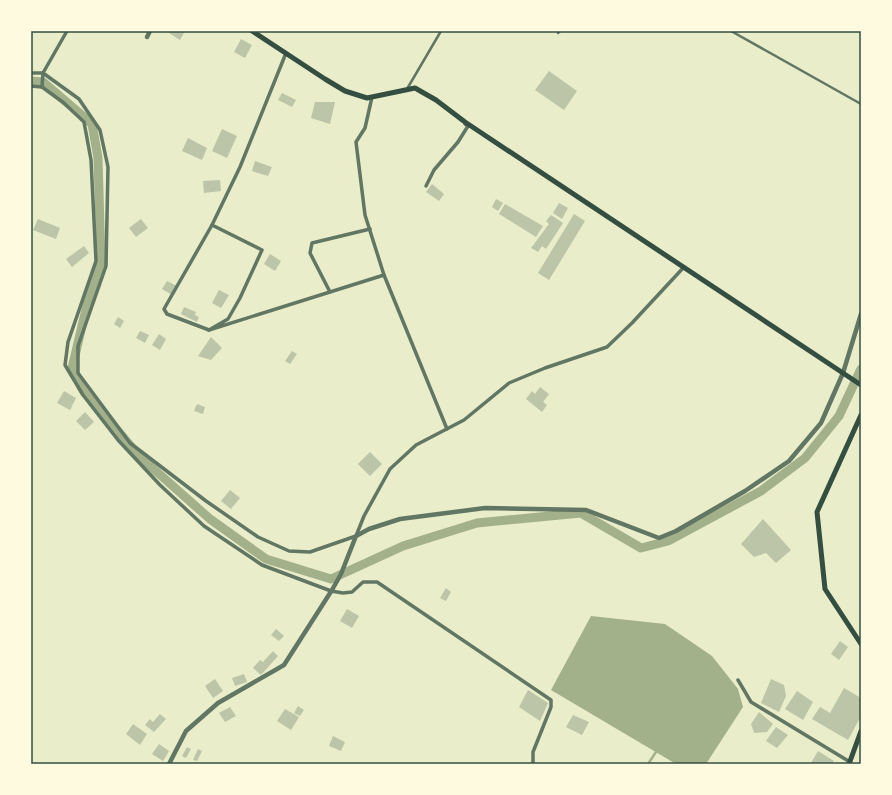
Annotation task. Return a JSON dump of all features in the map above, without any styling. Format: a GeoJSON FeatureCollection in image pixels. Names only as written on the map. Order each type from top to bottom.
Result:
{"type":"FeatureCollection","features":[{"type":"Feature","properties":{"kind":"main road"},"geometry":{"type":"LineString","coordinates":[[252,31],[345,91],[367,98],[415,88],[436,100],[459,117],[861,385]]}},
{"type":"Feature","properties":{"kind":"main road"},"geometry":{"type":"LineString","coordinates":[[861,415],[817,512],[826,589],[861,644]]}},
{"type":"Feature","properties":{"kind":"main road"},"geometry":{"type":"LineString","coordinates":[[849,763],[861,731]]}},
{"type":"Feature","properties":{"kind":"street"},"geometry":{"type":"LineString","coordinates":[[42,87],[43,73],[67,31]]}},
{"type":"Feature","properties":{"kind":"street"},"geometry":{"type":"LineString","coordinates":[[148,37],[150,31]]}},
{"type":"Feature","properties":{"kind":"street"},"geometry":{"type":"LineString","coordinates":[[407,89],[441,31]]}},
{"type":"Feature","properties":{"kind":"street"},"geometry":{"type":"LineString","coordinates":[[732,31],[861,104]]}},
{"type":"Feature","properties":{"kind":"street"},"geometry":{"type":"LineString","coordinates":[[286,53],[240,167],[212,225],[164,309],[167,314],[209,330],[384,275]]}},
{"type":"Feature","properties":{"kind":"street"},"geometry":{"type":"LineString","coordinates":[[31,73],[43,73],[79,99],[100,130],[108,167],[106,266],[78,346],[78,373],[130,443],[206,501],[258,537],[289,551],[310,552],[400,519],[485,508],[586,510],[659,538],[676,532],[745,492],[789,461],[822,423],[843,373],[861,314]]}},
{"type":"Feature","properties":{"kind":"street"},"geometry":{"type":"LineString","coordinates":[[31,86],[42,87],[64,103],[84,122],[91,160],[96,261],[68,342],[65,365],[83,395],[118,440],[160,485],[204,526],[262,565],[343,593],[352,592],[363,582],[377,582],[551,700],[550,707],[534,752],[533,764]]}},
{"type":"Feature","properties":{"kind":"street"},"geometry":{"type":"LineString","coordinates":[[372,97],[365,128],[356,142],[365,214],[384,275],[447,429]]}},
{"type":"Feature","properties":{"kind":"street"},"geometry":{"type":"LineString","coordinates":[[426,186],[434,170],[458,142],[468,126],[459,117]]}},
{"type":"Feature","properties":{"kind":"street"},"geometry":{"type":"LineString","coordinates":[[209,330],[228,318],[240,298],[262,250],[212,225]]}},
{"type":"Feature","properties":{"kind":"street"},"geometry":{"type":"LineString","coordinates":[[330,292],[310,253],[312,243],[370,228]]}},
{"type":"Feature","properties":{"kind":"street"},"geometry":{"type":"LineString","coordinates":[[169,764],[186,731],[218,703],[284,664],[341,574],[364,516],[390,469],[416,445],[464,420],[509,383],[545,368],[607,347],[632,323],[684,267]]}},
{"type":"Feature","properties":{"kind":"street"},"geometry":{"type":"LineString","coordinates":[[738,680],[751,702],[849,763]]}},
{"type":"Feature","properties":{"kind":"shaded area"},"geometry":{"type":"Polygon","coordinates":[[[591,616],[665,624],[712,656],[738,689],[743,707],[706,764],[676,764],[551,690],[591,616]]]}},
{"type":"Feature","properties":{"kind":"building"},"geometry":{"type":"Polygon","coordinates":[[[166,31],[185,31],[180,40],[166,31]]]}},
{"type":"Feature","properties":{"kind":"building"},"geometry":{"type":"Polygon","coordinates":[[[241,39],[252,45],[245,58],[234,52],[241,39]]]}},
{"type":"Feature","properties":{"kind":"building"},"geometry":{"type":"Polygon","coordinates":[[[549,71],[577,91],[564,110],[535,90],[549,71]]]}},
{"type":"Feature","properties":{"kind":"building"},"geometry":{"type":"Polygon","coordinates":[[[282,93],[296,100],[292,107],[278,100],[282,93]]]}},
{"type":"Feature","properties":{"kind":"building"},"geometry":{"type":"Polygon","coordinates":[[[315,102],[335,102],[330,124],[311,118],[315,102]]]}},
{"type":"Feature","properties":{"kind":"building"},"geometry":{"type":"Polygon","coordinates":[[[222,129],[237,136],[227,158],[212,151],[222,129]]]}},
{"type":"Feature","properties":{"kind":"building"},"geometry":{"type":"Polygon","coordinates":[[[188,138],[207,148],[202,160],[182,151],[188,138]]]}},
{"type":"Feature","properties":{"kind":"building"},"geometry":{"type":"Polygon","coordinates":[[[255,161],[272,167],[268,176],[252,171],[255,161]]]}},
{"type":"Feature","properties":{"kind":"building"},"geometry":{"type":"Polygon","coordinates":[[[220,180],[221,191],[204,193],[203,181],[220,180]]]}},
{"type":"Feature","properties":{"kind":"building"},"geometry":{"type":"Polygon","coordinates":[[[432,184],[444,194],[439,201],[426,192],[432,184]]]}},
{"type":"Feature","properties":{"kind":"building"},"geometry":{"type":"Polygon","coordinates":[[[496,199],[503,203],[498,211],[492,207],[496,199]]]}},
{"type":"Feature","properties":{"kind":"building"},"geometry":{"type":"Polygon","coordinates":[[[559,203],[568,208],[562,219],[553,213],[559,203]]]}},
{"type":"Feature","properties":{"kind":"building"},"geometry":{"type":"Polygon","coordinates":[[[505,204],[543,226],[536,237],[499,214],[505,204]]]}},
{"type":"Feature","properties":{"kind":"building"},"geometry":{"type":"Polygon","coordinates":[[[574,214],[585,221],[549,280],[538,273],[574,214]]]}},
{"type":"Feature","properties":{"kind":"building"},"geometry":{"type":"Polygon","coordinates":[[[551,215],[563,223],[546,249],[542,246],[538,252],[531,248],[549,224],[546,221],[551,215]]]}},
{"type":"Feature","properties":{"kind":"building"},"geometry":{"type":"Polygon","coordinates":[[[38,219],[60,228],[56,239],[33,230],[38,219]]]}},
{"type":"Feature","properties":{"kind":"building"},"geometry":{"type":"Polygon","coordinates":[[[141,219],[148,228],[136,237],[129,228],[141,219]]]}},
{"type":"Feature","properties":{"kind":"building"},"geometry":{"type":"Polygon","coordinates":[[[84,246],[89,253],[72,267],[66,259],[84,246]]]}},
{"type":"Feature","properties":{"kind":"building"},"geometry":{"type":"Polygon","coordinates":[[[270,254],[281,261],[275,271],[264,264],[270,254]]]}},
{"type":"Feature","properties":{"kind":"building"},"geometry":{"type":"Polygon","coordinates":[[[167,281],[177,286],[172,295],[162,289],[167,281]]]}},
{"type":"Feature","properties":{"kind":"building"},"geometry":{"type":"Polygon","coordinates":[[[219,290],[229,295],[221,308],[212,303],[219,290]]]}},
{"type":"Feature","properties":{"kind":"building"},"geometry":{"type":"Polygon","coordinates":[[[184,307],[196,312],[195,315],[199,317],[197,322],[181,314],[184,307]]]}},
{"type":"Feature","properties":{"kind":"building"},"geometry":{"type":"Polygon","coordinates":[[[118,317],[124,321],[120,328],[114,324],[118,317]]]}},
{"type":"Feature","properties":{"kind":"building"},"geometry":{"type":"Polygon","coordinates":[[[140,331],[149,335],[145,343],[136,338],[140,331]]]}},
{"type":"Feature","properties":{"kind":"building"},"geometry":{"type":"Polygon","coordinates":[[[159,334],[166,339],[160,350],[152,345],[159,334]]]}},
{"type":"Feature","properties":{"kind":"building"},"geometry":{"type":"Polygon","coordinates":[[[211,337],[222,348],[211,360],[198,356],[211,337]]]}},
{"type":"Feature","properties":{"kind":"building"},"geometry":{"type":"Polygon","coordinates":[[[292,351],[297,354],[290,364],[285,361],[292,351]]]}},
{"type":"Feature","properties":{"kind":"building"},"geometry":{"type":"Polygon","coordinates":[[[540,387],[549,394],[543,402],[547,405],[542,412],[526,399],[532,391],[535,394],[540,387]]]}},
{"type":"Feature","properties":{"kind":"building"},"geometry":{"type":"Polygon","coordinates":[[[64,391],[76,398],[70,410],[57,403],[64,391]]]}},
{"type":"Feature","properties":{"kind":"building"},"geometry":{"type":"Polygon","coordinates":[[[197,404],[205,407],[203,414],[194,411],[197,404]]]}},
{"type":"Feature","properties":{"kind":"building"},"geometry":{"type":"Polygon","coordinates":[[[85,412],[94,422],[85,430],[76,421],[85,412]]]}},
{"type":"Feature","properties":{"kind":"building"},"geometry":{"type":"Polygon","coordinates":[[[370,452],[382,464],[370,476],[358,464],[370,452]]]}},
{"type":"Feature","properties":{"kind":"building"},"geometry":{"type":"Polygon","coordinates":[[[230,490],[240,498],[231,509],[221,501],[230,490]]]}},
{"type":"Feature","properties":{"kind":"building"},"geometry":{"type":"Polygon","coordinates":[[[763,519],[791,550],[776,563],[766,553],[754,557],[741,544],[763,519]]]}},
{"type":"Feature","properties":{"kind":"building"},"geometry":{"type":"Polygon","coordinates":[[[446,588],[451,592],[446,601],[440,598],[446,588]]]}},
{"type":"Feature","properties":{"kind":"building"},"geometry":{"type":"Polygon","coordinates":[[[347,609],[359,616],[352,628],[340,621],[347,609]]]}},
{"type":"Feature","properties":{"kind":"building"},"geometry":{"type":"Polygon","coordinates":[[[276,629],[284,636],[279,641],[271,635],[276,629]]]}},
{"type":"Feature","properties":{"kind":"building"},"geometry":{"type":"Polygon","coordinates":[[[840,641],[848,647],[839,660],[831,654],[840,641]]]}},
{"type":"Feature","properties":{"kind":"building"},"geometry":{"type":"Polygon","coordinates":[[[273,651],[278,656],[261,675],[253,668],[260,660],[263,662],[273,651]]]}},
{"type":"Feature","properties":{"kind":"building"},"geometry":{"type":"Polygon","coordinates":[[[244,674],[247,682],[235,686],[232,678],[244,674]]]}},
{"type":"Feature","properties":{"kind":"building"},"geometry":{"type":"Polygon","coordinates":[[[215,679],[223,691],[213,698],[205,686],[215,679]]]}},
{"type":"Feature","properties":{"kind":"building"},"geometry":{"type":"Polygon","coordinates":[[[771,679],[784,685],[786,696],[779,712],[761,703],[771,679]]]}},
{"type":"Feature","properties":{"kind":"building"},"geometry":{"type":"Polygon","coordinates":[[[844,688],[861,698],[861,716],[848,740],[812,719],[820,707],[830,713],[844,688]]]}},
{"type":"Feature","properties":{"kind":"building"},"geometry":{"type":"Polygon","coordinates":[[[528,690],[548,703],[540,721],[519,707],[528,690]]]}},
{"type":"Feature","properties":{"kind":"building"},"geometry":{"type":"Polygon","coordinates":[[[797,691],[813,702],[803,720],[785,709],[797,691]]]}},
{"type":"Feature","properties":{"kind":"building"},"geometry":{"type":"Polygon","coordinates":[[[298,706],[304,710],[300,716],[294,713],[298,706]]]}},
{"type":"Feature","properties":{"kind":"building"},"geometry":{"type":"Polygon","coordinates":[[[230,707],[236,716],[225,722],[219,713],[230,707]]]}},
{"type":"Feature","properties":{"kind":"building"},"geometry":{"type":"Polygon","coordinates":[[[285,709],[299,717],[291,730],[277,721],[285,709]]]}},
{"type":"Feature","properties":{"kind":"building"},"geometry":{"type":"Polygon","coordinates":[[[759,712],[773,724],[767,732],[754,733],[751,724],[759,712]]]}},
{"type":"Feature","properties":{"kind":"building"},"geometry":{"type":"Polygon","coordinates":[[[160,714],[166,719],[154,732],[145,725],[150,719],[153,722],[160,714]]]}},
{"type":"Feature","properties":{"kind":"building"},"geometry":{"type":"Polygon","coordinates":[[[573,715],[589,722],[582,735],[566,727],[573,715]]]}},
{"type":"Feature","properties":{"kind":"building"},"geometry":{"type":"Polygon","coordinates":[[[133,724],[147,734],[140,745],[126,734],[133,724]]]}},
{"type":"Feature","properties":{"kind":"building"},"geometry":{"type":"Polygon","coordinates":[[[776,727],[788,735],[777,748],[766,741],[776,727]]]}},
{"type":"Feature","properties":{"kind":"building"},"geometry":{"type":"Polygon","coordinates":[[[333,736],[345,742],[341,751],[329,746],[333,736]]]}},
{"type":"Feature","properties":{"kind":"building"},"geometry":{"type":"Polygon","coordinates":[[[159,744],[169,751],[163,761],[152,754],[159,744]]]}},
{"type":"Feature","properties":{"kind":"building"},"geometry":{"type":"Polygon","coordinates":[[[187,747],[191,749],[186,758],[182,756],[187,747]]]}},
{"type":"Feature","properties":{"kind":"building"},"geometry":{"type":"Polygon","coordinates":[[[198,749],[202,751],[197,761],[193,760],[198,749]]]}},
{"type":"Feature","properties":{"kind":"building"},"geometry":{"type":"Polygon","coordinates":[[[818,751],[834,761],[832,764],[811,763],[818,751]]]}},
{"type":"Feature","properties":{"kind":"waterway"},"geometry":{"type":"LineString","coordinates":[[31,81],[43,82],[92,124],[98,158],[101,262],[87,305],[72,368],[83,390],[139,456],[210,519],[266,559],[331,579],[403,546],[477,523],[581,513],[641,548],[668,541],[761,491],[805,458],[839,416],[861,369]]}},
{"type":"Feature","properties":{"kind":"waterway"},"geometry":{"type":"LineString","coordinates":[[648,764],[656,752]]}}]}
